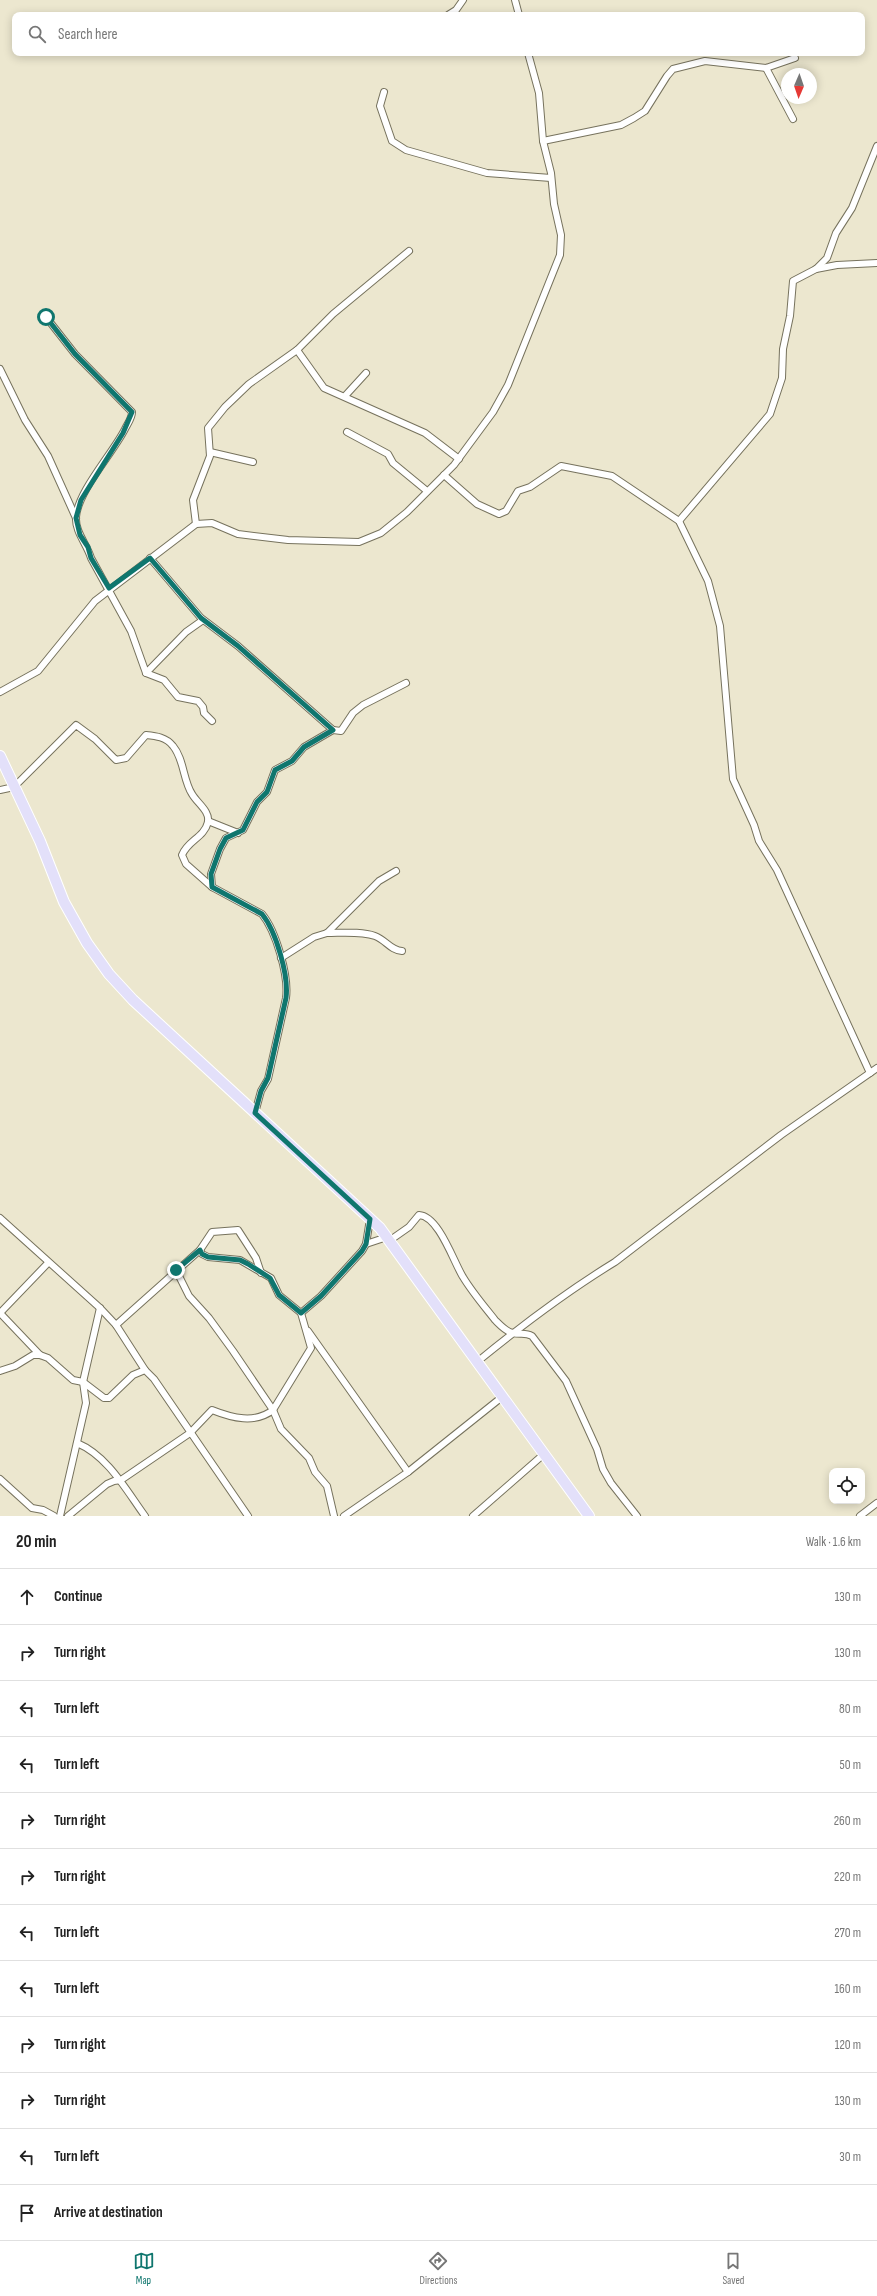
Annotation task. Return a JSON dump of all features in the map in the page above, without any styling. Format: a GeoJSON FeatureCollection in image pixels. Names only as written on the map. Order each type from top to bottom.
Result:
{"type":"FeatureCollection","features":[{"type":"Feature","properties":{"kind":"main road"},"geometry":{"type":"LineString","coordinates":[[0,756],[40,840],[64,902],[87,943],[105,968],[133,1000],[370,1219],[388,1239],[589,1516]]}},
{"type":"Feature","properties":{"kind":"street"},"geometry":{"type":"LineString","coordinates":[[453,12],[463,0]]}},
{"type":"Feature","properties":{"kind":"street"},"geometry":{"type":"LineString","coordinates":[[515,0],[518,12]]}},
{"type":"Feature","properties":{"kind":"street"},"geometry":{"type":"LineString","coordinates":[[0,692],[38,671],[95,601],[109,588],[196,524],[212,524],[238,534],[288,540],[359,542],[381,533],[407,512],[459,459],[501,400],[560,255],[561,235],[543,141],[539,93],[529,56]]}},
{"type":"Feature","properties":{"kind":"street"},"geometry":{"type":"LineString","coordinates":[[543,141],[621,125],[634,118],[645,111],[673,69],[705,61],[766,68],[795,58]]}},
{"type":"Feature","properties":{"kind":"street"},"geometry":{"type":"LineString","coordinates":[[766,68],[793,119]]}},
{"type":"Feature","properties":{"kind":"street"},"geometry":{"type":"LineString","coordinates":[[384,92],[380,106],[392,141],[406,150],[487,173],[551,178]]}},
{"type":"Feature","properties":{"kind":"street"},"geometry":{"type":"LineString","coordinates":[[679,521],[770,414],[782,378],[783,349],[790,316],[793,281],[816,268],[827,258],[836,233],[858,195],[877,146]]}},
{"type":"Feature","properties":{"kind":"street"},"geometry":{"type":"LineString","coordinates":[[196,524],[194,492],[200,482],[210,452],[208,428],[225,407],[249,384],[297,350],[333,314],[409,251]]}},
{"type":"Feature","properties":{"kind":"street"},"geometry":{"type":"LineString","coordinates":[[816,268],[837,265],[877,263]]}},
{"type":"Feature","properties":{"kind":"street"},"geometry":{"type":"LineString","coordinates":[[46,317],[75,354],[132,412],[123,433],[81,500],[76,518]]}},
{"type":"Feature","properties":{"kind":"street"},"geometry":{"type":"LineString","coordinates":[[297,350],[324,388],[345,396],[425,433],[459,459]]}},
{"type":"Feature","properties":{"kind":"street"},"geometry":{"type":"LineString","coordinates":[[0,369],[25,420],[48,456],[76,518],[80,535],[88,547],[91,558],[109,588],[131,631],[146,673],[164,680],[178,697],[198,701],[203,707],[204,713],[212,721]]}},
{"type":"Feature","properties":{"kind":"street"},"geometry":{"type":"LineString","coordinates":[[345,396],[366,373]]}},
{"type":"Feature","properties":{"kind":"street"},"geometry":{"type":"LineString","coordinates":[[347,432],[388,454],[393,463],[427,491]]}},
{"type":"Feature","properties":{"kind":"street"},"geometry":{"type":"LineString","coordinates":[[210,452],[253,462]]}},
{"type":"Feature","properties":{"kind":"street"},"geometry":{"type":"LineString","coordinates":[[444,475],[477,504],[499,514],[506,511],[518,490],[530,487],[561,466],[612,476],[679,521],[708,580],[720,626],[733,779],[754,825],[759,841],[777,870],[870,1073]]}},
{"type":"Feature","properties":{"kind":"street"},"geometry":{"type":"LineString","coordinates":[[150,558],[203,620],[238,646],[333,730],[341,731],[353,713],[363,705],[406,683]]}},
{"type":"Feature","properties":{"kind":"street"},"geometry":{"type":"LineString","coordinates":[[146,673],[186,632],[203,620]]}},
{"type":"Feature","properties":{"kind":"street"},"geometry":{"type":"LineString","coordinates":[[0,790],[14,787],[76,725],[95,739],[116,760],[126,758],[146,735],[158,736],[175,747],[191,794],[204,808],[208,821],[204,832],[186,846],[182,855],[186,864],[212,887],[262,914],[272,928],[280,958],[286,986],[286,998],[268,1078],[261,1091],[255,1113]]}},
{"type":"Feature","properties":{"kind":"street"},"geometry":{"type":"LineString","coordinates":[[212,887],[211,874],[215,858],[226,838],[243,830],[257,802],[267,792],[275,770],[292,761],[304,747],[333,730]]}},
{"type":"Feature","properties":{"kind":"street"},"geometry":{"type":"LineString","coordinates":[[208,821],[238,833]]}},
{"type":"Feature","properties":{"kind":"street"},"geometry":{"type":"LineString","coordinates":[[327,933],[379,881],[396,871]]}},
{"type":"Feature","properties":{"kind":"street"},"geometry":{"type":"LineString","coordinates":[[280,958],[308,940],[327,933],[366,934],[376,936],[395,950],[402,951]]}},
{"type":"Feature","properties":{"kind":"street"},"geometry":{"type":"LineString","coordinates":[[476,1362],[513,1333],[589,1278],[615,1262],[781,1135],[877,1068]]}},
{"type":"Feature","properties":{"kind":"street"},"geometry":{"type":"LineString","coordinates":[[366,1244],[388,1239],[408,1227],[416,1216],[423,1215],[436,1226],[463,1278],[490,1314],[501,1326],[513,1333],[526,1333],[532,1336],[566,1381],[597,1448],[602,1469],[637,1516]]}},
{"type":"Feature","properties":{"kind":"street"},"geometry":{"type":"LineString","coordinates":[[0,1218],[48,1263],[100,1308],[116,1325],[145,1370],[154,1380],[248,1516]]}},
{"type":"Feature","properties":{"kind":"street"},"geometry":{"type":"LineString","coordinates":[[301,1313],[321,1296],[362,1251],[366,1244],[370,1219]]}},
{"type":"Feature","properties":{"kind":"street"},"geometry":{"type":"LineString","coordinates":[[116,1325],[200,1250],[212,1232],[238,1230],[256,1258],[261,1272]]}},
{"type":"Feature","properties":{"kind":"street"},"geometry":{"type":"LineString","coordinates":[[68,1516],[107,1484],[114,1480],[121,1480],[190,1434],[212,1410],[236,1419],[263,1416],[273,1410],[311,1348],[302,1323],[301,1313],[279,1295],[273,1281],[240,1260],[208,1257],[202,1254],[200,1250]]}},
{"type":"Feature","properties":{"kind":"street"},"geometry":{"type":"LineString","coordinates":[[40,1355],[0,1313],[48,1263]]}},
{"type":"Feature","properties":{"kind":"street"},"geometry":{"type":"LineString","coordinates":[[176,1270],[189,1296],[209,1318],[273,1410],[281,1429],[309,1458],[315,1472],[327,1486],[334,1516]]}},
{"type":"Feature","properties":{"kind":"street"},"geometry":{"type":"LineString","coordinates":[[60,1516],[86,1403],[83,1382],[100,1308]]}},
{"type":"Feature","properties":{"kind":"street"},"geometry":{"type":"LineString","coordinates":[[302,1323],[408,1472]]}},
{"type":"Feature","properties":{"kind":"street"},"geometry":{"type":"LineString","coordinates":[[0,1371],[15,1366],[33,1355],[40,1355],[48,1358],[73,1380],[83,1382],[104,1398],[109,1398],[133,1375],[145,1370]]}},
{"type":"Feature","properties":{"kind":"street"},"geometry":{"type":"LineString","coordinates":[[344,1516],[408,1472],[502,1397]]}},
{"type":"Feature","properties":{"kind":"street"},"geometry":{"type":"LineString","coordinates":[[77,1444],[88,1448],[121,1480],[145,1516]]}},
{"type":"Feature","properties":{"kind":"street"},"geometry":{"type":"LineString","coordinates":[[473,1516],[544,1454]]}},
{"type":"Feature","properties":{"kind":"street"},"geometry":{"type":"LineString","coordinates":[[0,1480],[32,1508],[43,1510],[54,1516]]}},
{"type":"Feature","properties":{"kind":"street"},"geometry":{"type":"LineString","coordinates":[[860,1516],[877,1503]]}},
{"type":"Feature","properties":{"kind":"route"},"geometry":{"type":"LineString","coordinates":[[46,317],[75,354],[131,409],[132,412],[123,433],[81,500],[76,518],[80,535],[88,547],[91,558],[99,569],[109,588],[150,558],[201,618],[238,646],[333,730],[319,739],[310,742],[292,761],[275,770],[267,792],[257,802],[243,830],[226,838],[215,858],[211,874],[212,887],[218,891],[231,895],[262,914],[268,921],[272,928],[286,986],[286,998],[282,1008],[268,1078],[261,1091],[255,1113],[370,1219],[366,1244],[362,1251],[321,1296],[301,1313],[279,1295],[273,1281],[270,1278],[240,1260],[208,1257],[202,1254],[200,1250],[176,1270]]}}]}
